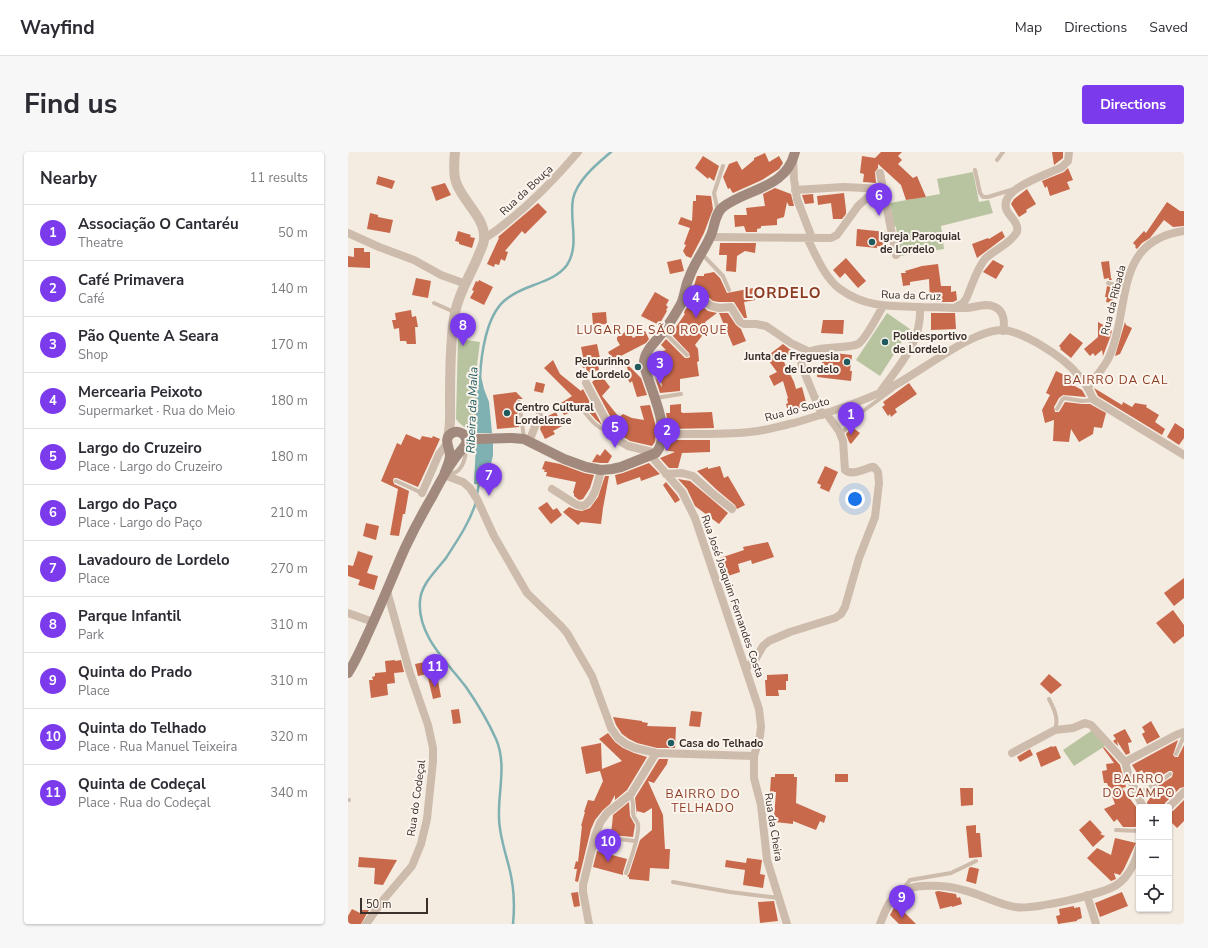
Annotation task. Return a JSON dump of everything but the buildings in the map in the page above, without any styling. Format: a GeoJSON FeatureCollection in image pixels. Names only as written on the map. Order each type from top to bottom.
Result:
{"type":"FeatureCollection","features":[{"type":"Feature","properties":{"kind":"main road"},"geometry":{"type":"LineString","coordinates":[[348,673],[373,622],[405,548],[444,475],[464,442],[502,438],[527,441],[564,459],[601,470],[621,467],[653,455],[659,448],[662,434],[660,418],[644,369],[643,360],[646,352],[664,332],[678,309],[685,293],[689,277],[711,236],[718,213],[728,204],[762,189],[780,177],[789,167],[794,154]]}},
{"type":"Feature","properties":{"kind":"main road"},"geometry":{"type":"LineString","coordinates":[[444,475],[450,458],[448,442],[455,432],[464,442]]}},
{"type":"Feature","properties":{"kind":"main road"},"geometry":{"type":"LineString","coordinates":[[448,442],[454,450],[460,450],[464,442]]}},
{"type":"Feature","properties":{"kind":"street"},"geometry":{"type":"LineString","coordinates":[[422,493],[439,454],[448,442],[451,422],[452,345],[455,312],[460,295],[475,265],[484,239],[483,231],[478,219],[459,189],[456,181],[454,171],[455,152]]}},
{"type":"Feature","properties":{"kind":"street","name":"Rua da Bouça"},"geometry":{"type":"LineString","coordinates":[[484,239],[523,210],[556,178],[578,152]]}},
{"type":"Feature","properties":{"kind":"street"},"geometry":{"type":"LineString","coordinates":[[956,308],[966,299],[978,270],[985,259],[1012,239],[1017,232],[1016,223],[1008,212],[1006,206],[1008,195],[1017,188],[1062,167],[1068,161],[1069,152]]}},
{"type":"Feature","properties":{"kind":"street","name":"Rua da Cruz"},"geometry":{"type":"LineString","coordinates":[[794,154],[795,190],[799,205],[810,238],[827,275],[836,286],[867,303],[883,306],[956,308],[968,308],[983,305],[991,306],[997,308],[1003,318],[1003,331]]}},
{"type":"Feature","properties":{"kind":"street"},"geometry":{"type":"LineString","coordinates":[[880,173],[881,189],[896,255]]}},
{"type":"Feature","properties":{"kind":"street"},"geometry":{"type":"LineString","coordinates":[[795,190],[834,187],[881,189]]}},
{"type":"Feature","properties":{"kind":"street"},"geometry":{"type":"LineString","coordinates":[[711,236],[831,238],[834,237],[858,206],[881,189]]}},
{"type":"Feature","properties":{"kind":"street","name":"Rua da Ribada"},"geometry":{"type":"LineString","coordinates":[[1088,387],[1110,356],[1118,332],[1126,288],[1133,263],[1142,251],[1154,241],[1184,231]]}},
{"type":"Feature","properties":{"kind":"street"},"geometry":{"type":"LineString","coordinates":[[348,233],[417,262],[441,275],[466,284]]}},
{"type":"Feature","properties":{"kind":"street"},"geometry":{"type":"LineString","coordinates":[[685,293],[699,297],[711,306],[719,308],[731,307],[740,322],[744,324],[766,326],[791,343],[810,352]]}},
{"type":"Feature","properties":{"kind":"street"},"geometry":{"type":"LineString","coordinates":[[746,668],[755,660],[763,646],[769,641],[790,632],[835,618],[843,611],[876,513],[879,483],[878,472],[874,467],[872,467],[853,473],[847,472],[845,467],[844,444],[841,434],[824,414],[802,364],[803,357],[810,352],[822,348],[848,348],[858,344],[883,306]]}},
{"type":"Feature","properties":{"kind":"street"},"geometry":{"type":"LineString","coordinates":[[880,393],[905,357],[914,341],[920,324],[920,307]]}},
{"type":"Feature","properties":{"kind":"street","name":"Rua do Souto"},"geometry":{"type":"LineString","coordinates":[[662,434],[753,432],[774,428],[824,414],[855,404],[880,393],[968,342],[989,333],[1003,331],[1019,335],[1044,347],[1061,358],[1076,371],[1088,387],[1094,400]]}},
{"type":"Feature","properties":{"kind":"street"},"geometry":{"type":"LineString","coordinates":[[586,383],[612,433],[618,441],[653,455]]}},
{"type":"Feature","properties":{"kind":"street"},"geometry":{"type":"LineString","coordinates":[[1094,400],[1184,455]]}},
{"type":"Feature","properties":{"kind":"street"},"geometry":{"type":"LineString","coordinates":[[451,411],[454,424],[464,442]]}},
{"type":"Feature","properties":{"kind":"street"},"geometry":{"type":"LineString","coordinates":[[527,441],[539,416]]}},
{"type":"Feature","properties":{"kind":"street","name":"Rua José Joaquim Fernandes Costa"},"geometry":{"type":"LineString","coordinates":[[653,455],[666,474],[682,492],[695,518],[746,668],[759,709],[760,718],[760,736],[754,756]]}},
{"type":"Feature","properties":{"kind":"street"},"geometry":{"type":"LineString","coordinates":[[552,489],[577,505],[583,506],[589,501],[596,487],[601,470]]}},
{"type":"Feature","properties":{"kind":"street"},"geometry":{"type":"LineString","coordinates":[[666,474],[682,473],[693,476],[732,509]]}},
{"type":"Feature","properties":{"kind":"street"},"geometry":{"type":"LineString","coordinates":[[444,475],[463,482],[470,488],[477,499],[494,536],[526,593],[561,626],[578,650],[592,676],[611,728],[615,734],[630,746],[640,750],[656,753],[754,756]]}},
{"type":"Feature","properties":{"kind":"street","name":"Rua do Codeçal"},"geometry":{"type":"LineString","coordinates":[[366,924],[384,899],[412,866],[421,844],[426,819],[433,761],[431,736],[409,670],[387,591]]}},
{"type":"Feature","properties":{"kind":"street"},"geometry":{"type":"LineString","coordinates":[[348,613],[373,622]]}},
{"type":"Feature","properties":{"kind":"street"},"geometry":{"type":"LineString","coordinates":[[1012,753],[1055,730],[1073,728],[1086,724],[1091,725],[1125,762],[1142,804]]}},
{"type":"Feature","properties":{"kind":"street"},"geometry":{"type":"LineString","coordinates":[[1125,762],[1184,732]]}},
{"type":"Feature","properties":{"kind":"street"},"geometry":{"type":"LineString","coordinates":[[589,924],[583,885],[600,823],[607,813],[630,795],[656,753]]}},
{"type":"Feature","properties":{"kind":"street","name":"Rua da Cheira"},"geometry":{"type":"LineString","coordinates":[[754,756],[754,778],[761,805],[765,851],[787,924]]}},
{"type":"Feature","properties":{"kind":"street"},"geometry":{"type":"LineString","coordinates":[[1171,804],[1184,792]]}},
{"type":"Feature","properties":{"kind":"street"},"geometry":{"type":"LineString","coordinates":[[880,924],[892,900],[901,891],[911,887],[950,887],[964,890],[1004,905],[1020,908],[1038,906],[1112,888],[1123,880],[1136,856]]}},
{"type":"Feature","properties":{"kind":"street"},"geometry":{"type":"LineString","coordinates":[[1087,895],[1096,924]]}},
{"type":"Feature","properties":{"kind":"lane"},"geometry":{"type":"LineString","coordinates":[[997,160],[1003,152]]}},
{"type":"Feature","properties":{"kind":"lane"},"geometry":{"type":"LineString","coordinates":[[718,213],[714,196],[722,166]]}},
{"type":"Feature","properties":{"kind":"lane"},"geometry":{"type":"LineString","coordinates":[[975,170],[979,191],[983,197],[992,196],[1017,188]]}},
{"type":"Feature","properties":{"kind":"lane"},"geometry":{"type":"LineString","coordinates":[[702,253],[722,274],[729,290]]}},
{"type":"Feature","properties":{"kind":"lane"},"geometry":{"type":"LineString","coordinates":[[1108,283],[1126,288]]}},
{"type":"Feature","properties":{"kind":"lane"},"geometry":{"type":"LineString","coordinates":[[434,303],[455,312]]}},
{"type":"Feature","properties":{"kind":"lane"},"geometry":{"type":"LineString","coordinates":[[664,332],[687,354]]}},
{"type":"Feature","properties":{"kind":"lane"},"geometry":{"type":"LineString","coordinates":[[841,434],[859,414],[880,400],[904,380]]}},
{"type":"Feature","properties":{"kind":"lane"},"geometry":{"type":"LineString","coordinates":[[654,398],[681,394]]}},
{"type":"Feature","properties":{"kind":"lane"},"geometry":{"type":"LineString","coordinates":[[1057,409],[1064,398],[1082,402],[1094,400]]}},
{"type":"Feature","properties":{"kind":"lane"},"geometry":{"type":"LineString","coordinates":[[519,402],[527,441]]}},
{"type":"Feature","properties":{"kind":"lane"},"geometry":{"type":"LineString","coordinates":[[580,406],[598,427],[612,433]]}},
{"type":"Feature","properties":{"kind":"lane"},"geometry":{"type":"LineString","coordinates":[[396,481],[422,493]]}},
{"type":"Feature","properties":{"kind":"lane"},"geometry":{"type":"LineString","coordinates":[[1049,699],[1056,713],[1057,724],[1055,730]]}},
{"type":"Feature","properties":{"kind":"lane"},"geometry":{"type":"LineString","coordinates":[[1176,754],[1184,736]]}},
{"type":"Feature","properties":{"kind":"lane"},"geometry":{"type":"LineString","coordinates":[[1137,794],[1161,782],[1170,774]]}},
{"type":"Feature","properties":{"kind":"lane"},"geometry":{"type":"LineString","coordinates":[[626,873],[636,841],[638,824],[634,817],[634,803],[630,795]]}},
{"type":"Feature","properties":{"kind":"lane"},"geometry":{"type":"LineString","coordinates":[[1116,830],[1136,831]]}},
{"type":"Feature","properties":{"kind":"lane"},"geometry":{"type":"LineString","coordinates":[[596,834],[610,838],[636,841]]}},
{"type":"Feature","properties":{"kind":"lane"},"geometry":{"type":"LineString","coordinates":[[901,891],[910,880],[951,873],[976,861]]}},
{"type":"Feature","properties":{"kind":"lane"},"geometry":{"type":"LineString","coordinates":[[673,882],[730,892],[779,898]]}},
{"type":"Feature","properties":{"kind":"green space"},"geometry":{"type":"Polygon","coordinates":[[[973,172],[979,202],[989,200],[993,213],[941,226],[944,249],[900,256],[896,227],[894,226],[890,203],[940,194],[937,179],[973,172]]]}},
{"type":"Feature","properties":{"kind":"green space","name":"Polidesportivo de Lordelo"},"geometry":{"type":"Polygon","coordinates":[[[887,313],[910,329],[880,376],[856,360],[887,313]]]}},
{"type":"Feature","properties":{"kind":"green space"},"geometry":{"type":"Polygon","coordinates":[[[458,339],[480,342],[476,373],[476,433],[473,432],[472,429],[463,426],[456,419],[458,339]]]}},
{"type":"Feature","properties":{"kind":"green space"},"geometry":{"type":"Polygon","coordinates":[[[1094,729],[1105,746],[1074,766],[1063,750],[1094,729]]]}},
{"type":"Feature","properties":{"kind":"water"},"geometry":{"type":"Polygon","coordinates":[[[476,373],[481,376],[489,402],[492,433],[476,433],[476,373]]]}},
{"type":"Feature","properties":{"kind":"water"},"geometry":{"type":"Polygon","coordinates":[[[493,442],[493,456],[485,485],[474,484],[476,443],[493,442]]]}},
{"type":"Feature","properties":{"kind":"waterway","name":"Ribeira da Maíla"},"geometry":{"type":"LineString","coordinates":[[480,378],[483,348],[489,326],[498,308],[511,296],[552,278],[567,265],[571,257],[574,241],[572,207],[575,192],[588,173],[611,152]]}},
{"type":"Feature","properties":{"kind":"waterway","name":"Ribeira da Maíla"},"geometry":{"type":"LineString","coordinates":[[477,495],[479,483]]}},
{"type":"Feature","properties":{"kind":"waterway","name":"Ribeira da Maíla"},"geometry":{"type":"LineString","coordinates":[[476,502],[467,524],[459,538],[446,558],[426,583],[421,595],[420,613],[428,637],[442,658],[474,699],[496,739],[499,748],[502,768],[499,823],[513,888],[513,924]]}},
{"type":"Feature","properties":{"kind":"place","name":"Largo do Paço"},"geometry":{"type":"Point","coordinates":[879,216]}},
{"type":"Feature","properties":{"kind":"place","name":"Igreja Paroquial de Lordelo"},"geometry":{"type":"Point","coordinates":[872,242]}},
{"type":"Feature","properties":{"kind":"place","name":"Mercearia Peixoto"},"geometry":{"type":"Point","coordinates":[696,318]}},
{"type":"Feature","properties":{"kind":"place","name":"Polidesportivo de Lordelo"},"geometry":{"type":"Point","coordinates":[885,342]}},
{"type":"Feature","properties":{"kind":"place","name":"Parque Infantil"},"geometry":{"type":"Point","coordinates":[463,346]}},
{"type":"Feature","properties":{"kind":"place","name":"Junta de Freguesia de Lordelo"},"geometry":{"type":"Point","coordinates":[847,362]}},
{"type":"Feature","properties":{"kind":"place","name":"Pelourinho de Lordelo"},"geometry":{"type":"Point","coordinates":[638,367]}},
{"type":"Feature","properties":{"kind":"place","name":"Pão Quente A Seara"},"geometry":{"type":"Point","coordinates":[660,384]}},
{"type":"Feature","properties":{"kind":"place","name":"Centro Cultural Lordelense"},"geometry":{"type":"Point","coordinates":[507,413]}},
{"type":"Feature","properties":{"kind":"place","name":"Associação O Cantaréu"},"geometry":{"type":"Point","coordinates":[851,435]}},
{"type":"Feature","properties":{"kind":"place","name":"Largo do Cruzeiro"},"geometry":{"type":"Point","coordinates":[615,448]}},
{"type":"Feature","properties":{"kind":"place","name":"Café Primavera"},"geometry":{"type":"Point","coordinates":[667,451]}},
{"type":"Feature","properties":{"kind":"place","name":"Lavadouro de Lordelo"},"geometry":{"type":"Point","coordinates":[489,496]}},
{"type":"Feature","properties":{"kind":"place","name":"Quinta de Codeçal"},"geometry":{"type":"Point","coordinates":[435,687]}},
{"type":"Feature","properties":{"kind":"place","name":"Casa do Telhado"},"geometry":{"type":"Point","coordinates":[671,743]}},
{"type":"Feature","properties":{"kind":"place","name":"Quinta do Telhado"},"geometry":{"type":"Point","coordinates":[608,862]}},
{"type":"Feature","properties":{"kind":"place","name":"Quinta do Prado"},"geometry":{"type":"Point","coordinates":[902,918]}},
{"type":"Feature","properties":{"kind":"district","name":"LORDELO"},"geometry":{"type":"Point","coordinates":[783,293]}},
{"type":"Feature","properties":{"kind":"district","name":"LUGAR DE SÃO ROQUE"},"geometry":{"type":"Point","coordinates":[652,330]}},
{"type":"Feature","properties":{"kind":"district","name":"BAIRRO DA CAL"},"geometry":{"type":"Point","coordinates":[1116,380]}},
{"type":"Feature","properties":{"kind":"district","name":"BAIRRO DO CAMPO"},"geometry":{"type":"Point","coordinates":[1139,786]}},
{"type":"Feature","properties":{"kind":"district","name":"BAIRRO DO TELHADO"},"geometry":{"type":"Point","coordinates":[703,801]}}]}
